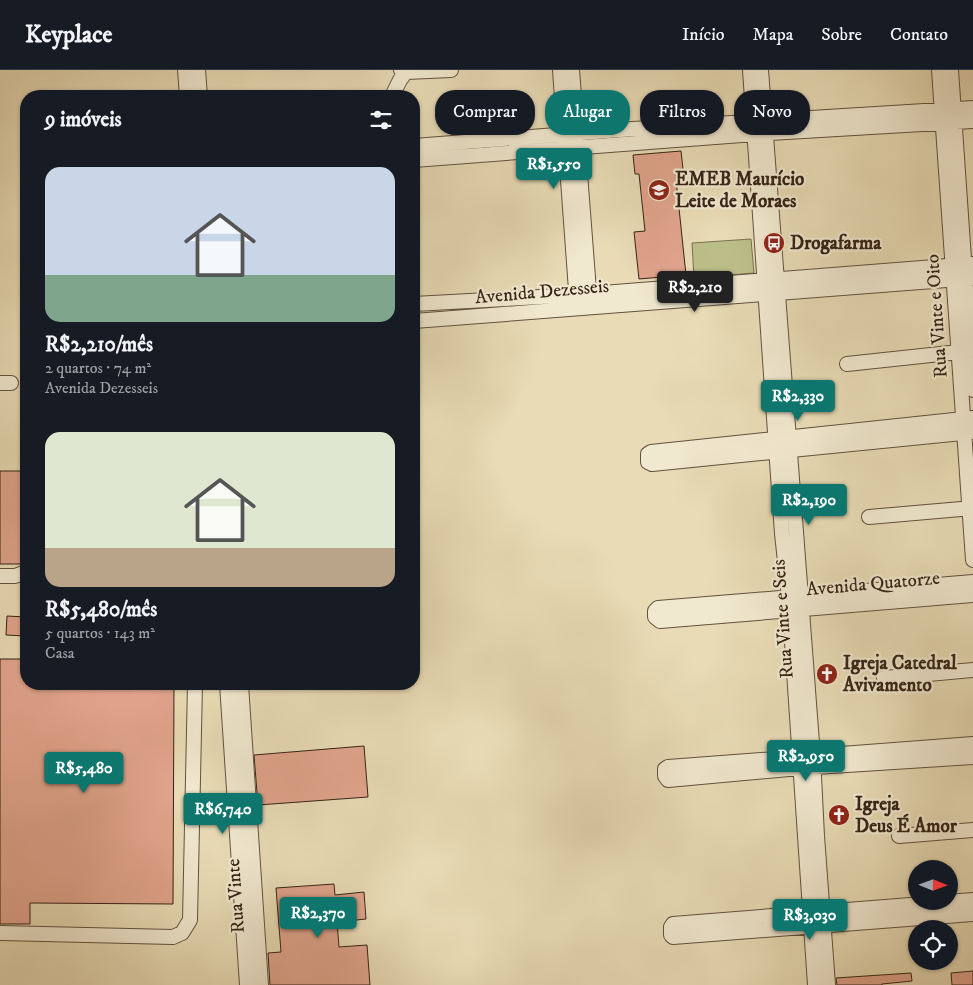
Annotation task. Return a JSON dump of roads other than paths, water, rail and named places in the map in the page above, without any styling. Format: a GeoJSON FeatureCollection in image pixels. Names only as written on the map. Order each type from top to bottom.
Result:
{"type":"FeatureCollection","features":[{"type":"Feature","properties":{"kind":"street"},"geometry":{"type":"LineString","coordinates":[[185,70],[187,90]]}},
{"type":"Feature","properties":{"kind":"street"},"geometry":{"type":"LineString","coordinates":[[198,70],[200,90]]}},
{"type":"Feature","properties":{"kind":"street"},"geometry":{"type":"LineString","coordinates":[[395,90],[404,71],[451,70]]}},
{"type":"Feature","properties":{"kind":"street"},"geometry":{"type":"LineString","coordinates":[[560,70],[571,141],[583,301]]}},
{"type":"Feature","properties":{"kind":"street"},"geometry":{"type":"LineString","coordinates":[[571,141],[572,70]]}},
{"type":"Feature","properties":{"kind":"street","name":"Rua Vinte e Seis"},"geometry":{"type":"LineString","coordinates":[[750,70],[753,90]]}},
{"type":"Feature","properties":{"kind":"street","name":"Rua Vinte e Seis"},"geometry":{"type":"LineString","coordinates":[[761,70],[761,90]]}},
{"type":"Feature","properties":{"kind":"street","name":"Rua Vinte e Oito"},"geometry":{"type":"LineString","coordinates":[[939,70],[960,195],[973,560]]}},
{"type":"Feature","properties":{"kind":"street","name":"Rua Vinte e Oito"},"geometry":{"type":"LineString","coordinates":[[948,116],[951,70]]}},
{"type":"Feature","properties":{"kind":"street"},"geometry":{"type":"LineString","coordinates":[[810,125],[948,116],[973,108]]}},
{"type":"Feature","properties":{"kind":"street"},"geometry":{"type":"LineString","coordinates":[[948,116],[973,121]]}},
{"type":"Feature","properties":{"kind":"street"},"geometry":{"type":"LineString","coordinates":[[420,146],[571,141],[734,130]]}},
{"type":"Feature","properties":{"kind":"street","name":"Rua Vinte e Seis"},"geometry":{"type":"LineString","coordinates":[[761,135],[807,762],[817,920],[815,985]]}},
{"type":"Feature","properties":{"kind":"street"},"geometry":{"type":"LineString","coordinates":[[420,159],[571,141]]}},
{"type":"Feature","properties":{"kind":"street","name":"Avenida Dezesseis"},"geometry":{"type":"LineString","coordinates":[[420,320],[583,301],[964,272]]}},
{"type":"Feature","properties":{"kind":"street","name":"Avenida Dezesseis"},"geometry":{"type":"LineString","coordinates":[[420,304],[583,301]]}},
{"type":"Feature","properties":{"kind":"street"},"geometry":{"type":"LineString","coordinates":[[847,364],[967,351]]}},
{"type":"Feature","properties":{"kind":"street","name":"Rua Vinte e Oito"},"geometry":{"type":"LineString","coordinates":[[967,351],[973,390]]}},
{"type":"Feature","properties":{"kind":"street"},"geometry":{"type":"LineString","coordinates":[[783,445],[651,452],[648,454],[648,462],[652,464],[783,445],[968,425]]}},
{"type":"Feature","properties":{"kind":"street"},"geometry":{"type":"LineString","coordinates":[[868,518],[971,509]]}},
{"type":"Feature","properties":{"kind":"street"},"geometry":{"type":"LineString","coordinates":[[0,576],[20,574]]}},
{"type":"Feature","properties":{"kind":"street","name":"Avenida Quatorze"},"geometry":{"type":"LineString","coordinates":[[795,603],[973,582]]}},
{"type":"Feature","properties":{"kind":"street","name":"Avenida Quatorze"},"geometry":{"type":"LineString","coordinates":[[732,608],[795,603],[973,595]]}},
{"type":"Feature","properties":{"kind":"street"},"geometry":{"type":"LineString","coordinates":[[884,678],[973,670]]}},
{"type":"Feature","properties":{"kind":"street"},"geometry":{"type":"LineString","coordinates":[[0,933],[173,936],[182,933],[190,920],[195,690]]}},
{"type":"Feature","properties":{"kind":"street","name":"Rua Vinte"},"geometry":{"type":"LineString","coordinates":[[227,690],[247,985]]}},
{"type":"Feature","properties":{"kind":"street","name":"Rua Vinte"},"geometry":{"type":"LineString","coordinates":[[241,690],[261,985]]}},
{"type":"Feature","properties":{"kind":"street"},"geometry":{"type":"LineString","coordinates":[[973,744],[807,762],[668,780],[665,778],[665,769],[668,767],[807,762],[973,756]]}},
{"type":"Feature","properties":{"kind":"street"},"geometry":{"type":"LineString","coordinates":[[899,836],[973,830]]}},
{"type":"Feature","properties":{"kind":"street"},"geometry":{"type":"LineString","coordinates":[[817,920],[973,900]]}},
{"type":"Feature","properties":{"kind":"street"},"geometry":{"type":"LineString","coordinates":[[719,927],[817,920],[973,914]]}},
{"type":"Feature","properties":{"kind":"street","name":"Rua Vinte e Seis"},"geometry":{"type":"LineString","coordinates":[[817,920],[828,985]]}},
{"type":"Feature","properties":{"kind":"place","name":"EMEB Maurício Leite de Moraes"},"geometry":{"type":"Point","coordinates":[659,190]}},
{"type":"Feature","properties":{"kind":"place","name":"Drogafarma"},"geometry":{"type":"Point","coordinates":[774,243]}},
{"type":"Feature","properties":{"kind":"place","name":"Igreja Catedral Avivamento"},"geometry":{"type":"Point","coordinates":[827,674]}},
{"type":"Feature","properties":{"kind":"place","name":"Igreja Deus É Amor"},"geometry":{"type":"Point","coordinates":[839,815]}}]}
